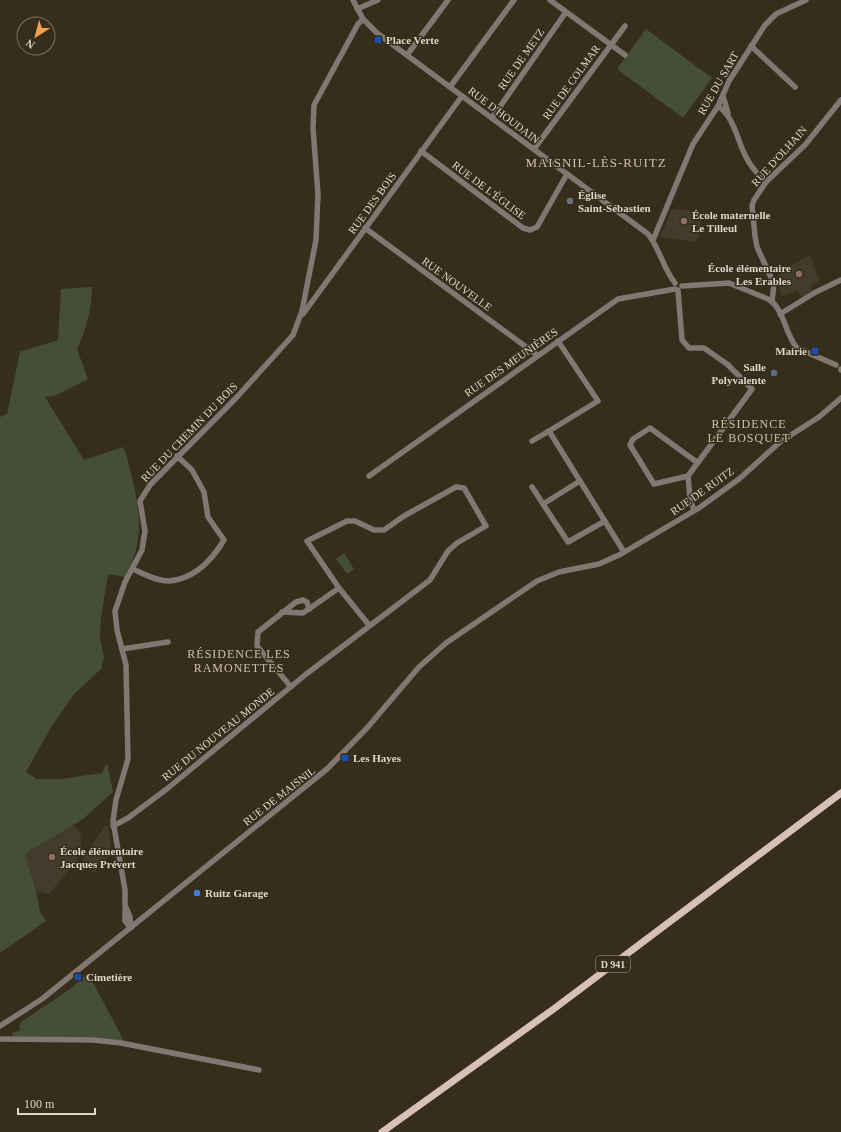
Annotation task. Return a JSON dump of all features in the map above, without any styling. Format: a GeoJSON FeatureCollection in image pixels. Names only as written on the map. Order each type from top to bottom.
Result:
{"type":"FeatureCollection","features":[{"type":"Feature","properties":{"kind":"main road","name":"D 941"},"geometry":{"type":"LineString","coordinates":[[382,1132],[542,1017],[841,793]]}},
{"type":"Feature","properties":{"kind":"street","name":"RUE D'HOUDAIN"},"geometry":{"type":"LineString","coordinates":[[353,0],[363,19],[377,33],[644,232],[653,240],[667,271],[677,287]]}},
{"type":"Feature","properties":{"kind":"street"},"geometry":{"type":"LineString","coordinates":[[357,10],[378,0]]}},
{"type":"Feature","properties":{"kind":"street"},"geometry":{"type":"LineString","coordinates":[[407,56],[448,0]]}},
{"type":"Feature","properties":{"kind":"street"},"geometry":{"type":"LineString","coordinates":[[450,87],[514,0]]}},
{"type":"Feature","properties":{"kind":"street"},"geometry":{"type":"LineString","coordinates":[[550,0],[625,55]]}},
{"type":"Feature","properties":{"kind":"street","name":"RUE DU SART"},"geometry":{"type":"LineString","coordinates":[[653,240],[692,144],[718,106],[729,81],[751,46],[765,25],[776,14],[806,0]]}},
{"type":"Feature","properties":{"kind":"street","name":"RUE DE METZ"},"geometry":{"type":"LineString","coordinates":[[492,118],[566,12]]}},
{"type":"Feature","properties":{"kind":"street","name":"RUE DU CHEMIN DU BOIS"},"geometry":{"type":"LineString","coordinates":[[130,928],[125,920],[125,890],[113,826],[116,800],[128,759],[126,665],[115,611],[125,582],[142,550],[145,531],[140,501],[150,485],[285,346],[293,335],[299,322],[317,233],[318,194],[312,128],[314,105],[358,24],[363,19]]}},
{"type":"Feature","properties":{"kind":"street","name":"RUE DE COLMAR"},"geometry":{"type":"LineString","coordinates":[[534,150],[625,26]]}},
{"type":"Feature","properties":{"kind":"street"},"geometry":{"type":"LineString","coordinates":[[751,46],[795,87]]}},
{"type":"Feature","properties":{"kind":"street","name":"RUE DES BOIS"},"geometry":{"type":"LineString","coordinates":[[299,322],[310,303],[462,96]]}},
{"type":"Feature","properties":{"kind":"street"},"geometry":{"type":"LineString","coordinates":[[723,96],[728,114],[745,156],[755,172],[766,182]]}},
{"type":"Feature","properties":{"kind":"street","name":"RUE D'OLHAIN"},"geometry":{"type":"LineString","coordinates":[[772,302],[774,284],[757,247],[753,218],[754,200],[766,182],[805,145],[841,100]]}},
{"type":"Feature","properties":{"kind":"street"},"geometry":{"type":"LineString","coordinates":[[718,106],[728,114]]}},
{"type":"Feature","properties":{"kind":"street","name":"RUE DE L'ÉGLISE"},"geometry":{"type":"LineString","coordinates":[[422,152],[523,228],[530,230],[537,227],[568,174]]}},
{"type":"Feature","properties":{"kind":"street","name":"RUE NOUVELLE"},"geometry":{"type":"LineString","coordinates":[[365,228],[537,355]]}},
{"type":"Feature","properties":{"kind":"street"},"geometry":{"type":"LineString","coordinates":[[780,314],[816,292],[841,280]]}},
{"type":"Feature","properties":{"kind":"street"},"geometry":{"type":"LineString","coordinates":[[698,463],[650,428],[632,439],[630,445],[654,484],[688,476],[698,463],[752,389],[727,364],[704,348],[689,348],[682,340],[677,287],[729,283],[772,302],[780,314],[793,343],[797,348],[838,363],[837,368],[841,369]]}},
{"type":"Feature","properties":{"kind":"street","name":"RUE DES MEUNIÈRES"},"geometry":{"type":"LineString","coordinates":[[369,476],[537,355],[618,299],[677,287]]}},
{"type":"Feature","properties":{"kind":"street"},"geometry":{"type":"LineString","coordinates":[[532,441],[598,401],[558,341]]}},
{"type":"Feature","properties":{"kind":"street","name":"RUE DE RUITZ"},"geometry":{"type":"LineString","coordinates":[[559,572],[599,564],[624,552],[694,510],[718,495],[780,442],[819,417],[841,398]]}},
{"type":"Feature","properties":{"kind":"street"},"geometry":{"type":"LineString","coordinates":[[550,431],[624,552]]}},
{"type":"Feature","properties":{"kind":"street"},"geometry":{"type":"LineString","coordinates":[[133,569],[145,575],[168,581],[183,578],[201,569],[224,540],[208,517],[204,492],[192,470],[177,456]]}},
{"type":"Feature","properties":{"kind":"street"},"geometry":{"type":"LineString","coordinates":[[688,476],[690,500],[694,510]]}},
{"type":"Feature","properties":{"kind":"street"},"geometry":{"type":"LineString","coordinates":[[543,504],[580,481]]}},
{"type":"Feature","properties":{"kind":"street","name":"RUE DU NOUVEAU MONDE"},"geometry":{"type":"LineString","coordinates":[[113,826],[128,818],[168,788],[291,687],[408,595],[430,580],[453,547],[486,526],[464,488],[456,487],[416,509],[384,530],[374,530],[355,521],[347,521],[307,541],[339,588]]}},
{"type":"Feature","properties":{"kind":"street"},"geometry":{"type":"LineString","coordinates":[[532,487],[568,542],[605,521]]}},
{"type":"Feature","properties":{"kind":"street","name":"RUE DE MAISNIL"},"geometry":{"type":"LineString","coordinates":[[0,1026],[42,999],[328,769],[367,728],[419,667],[446,643],[537,581],[559,572]]}},
{"type":"Feature","properties":{"kind":"street"},"geometry":{"type":"LineString","coordinates":[[282,612],[303,613],[339,588],[369,626]]}},
{"type":"Feature","properties":{"kind":"street"},"geometry":{"type":"LineString","coordinates":[[291,687],[258,646],[258,632],[296,602],[303,600],[309,605],[309,610]]}},
{"type":"Feature","properties":{"kind":"street"},"geometry":{"type":"LineString","coordinates":[[122,649],[168,642]]}},
{"type":"Feature","properties":{"kind":"street"},"geometry":{"type":"LineString","coordinates":[[0,1039],[93,1040],[258,1070]]}},
{"type":"Feature","properties":{"kind":"shaded area","name":"École maternelle Le Tilleul"},"geometry":{"type":"Polygon","coordinates":[[[672,209],[696,211],[695,215],[700,215],[701,226],[697,242],[660,237],[672,209]]]}},
{"type":"Feature","properties":{"kind":"shaded area","name":"École élémentaire Les Erables"},"geometry":{"type":"Polygon","coordinates":[[[810,255],[819,281],[810,286],[814,291],[803,299],[797,290],[782,297],[776,278],[785,269],[810,255]]]}},
{"type":"Feature","properties":{"kind":"shaded area","name":"École élémentaire Jacques Prévert"},"geometry":{"type":"Polygon","coordinates":[[[73,825],[82,834],[80,837],[82,848],[77,860],[49,894],[36,891],[25,854],[73,825]]]}},
{"type":"Feature","properties":{"kind":"shaded area"},"geometry":{"type":"Polygon","coordinates":[[[105,826],[108,826],[112,853],[94,873],[83,862],[84,856],[105,826]]]}},
{"type":"Feature","properties":{"kind":"green space"},"geometry":{"type":"Polygon","coordinates":[[[646,29],[712,78],[683,118],[617,69],[646,29]]]}},
{"type":"Feature","properties":{"kind":"green space"},"geometry":{"type":"Polygon","coordinates":[[[92,287],[88,319],[77,349],[88,379],[54,396],[45,397],[84,460],[123,447],[126,453],[137,501],[139,531],[137,546],[125,577],[108,574],[101,618],[100,638],[104,658],[101,669],[74,694],[50,729],[26,772],[37,779],[61,779],[102,773],[107,763],[113,792],[83,819],[25,854],[36,891],[40,912],[46,921],[0,953],[0,417],[7,414],[20,352],[58,340],[61,289],[92,287]]]}},
{"type":"Feature","properties":{"kind":"green space"},"geometry":{"type":"Polygon","coordinates":[[[344,553],[354,569],[347,574],[336,559],[344,553]]]}},
{"type":"Feature","properties":{"kind":"green space"},"geometry":{"type":"Polygon","coordinates":[[[88,973],[124,1041],[101,1038],[13,1037],[12,1033],[21,1030],[19,1026],[21,1022],[70,989],[88,973]]]}},
{"type":"Feature","properties":{"kind":"place","name":"Place Verte"},"geometry":{"type":"Point","coordinates":[378,40]}},
{"type":"Feature","properties":{"kind":"place","name":"Église Saint-Sébastien"},"geometry":{"type":"Point","coordinates":[570,201]}},
{"type":"Feature","properties":{"kind":"place","name":"École maternelle Le Tilleul"},"geometry":{"type":"Point","coordinates":[684,221]}},
{"type":"Feature","properties":{"kind":"place","name":"École élémentaire Les Erables"},"geometry":{"type":"Point","coordinates":[799,274]}},
{"type":"Feature","properties":{"kind":"place","name":"Mairie"},"geometry":{"type":"Point","coordinates":[815,351]}},
{"type":"Feature","properties":{"kind":"place","name":"Salle Polyvalente"},"geometry":{"type":"Point","coordinates":[774,373]}},
{"type":"Feature","properties":{"kind":"place","name":"Les Hayes"},"geometry":{"type":"Point","coordinates":[345,758]}},
{"type":"Feature","properties":{"kind":"place","name":"École élémentaire Jacques Prévert"},"geometry":{"type":"Point","coordinates":[52,857]}},
{"type":"Feature","properties":{"kind":"place","name":"Ruitz Garage"},"geometry":{"type":"Point","coordinates":[197,893]}},
{"type":"Feature","properties":{"kind":"place","name":"Cimetière"},"geometry":{"type":"Point","coordinates":[78,977]}},
{"type":"Feature","properties":{"kind":"district","name":"MAISNIL-LÈS-RUITZ"},"geometry":{"type":"Point","coordinates":[596,162]}},
{"type":"Feature","properties":{"kind":"district","name":"RÉSIDENCE LE BOSQUET"},"geometry":{"type":"Point","coordinates":[749,431]}},
{"type":"Feature","properties":{"kind":"district","name":"RÉSIDENCE LES RAMONETTES"},"geometry":{"type":"Point","coordinates":[239,661]}}]}
